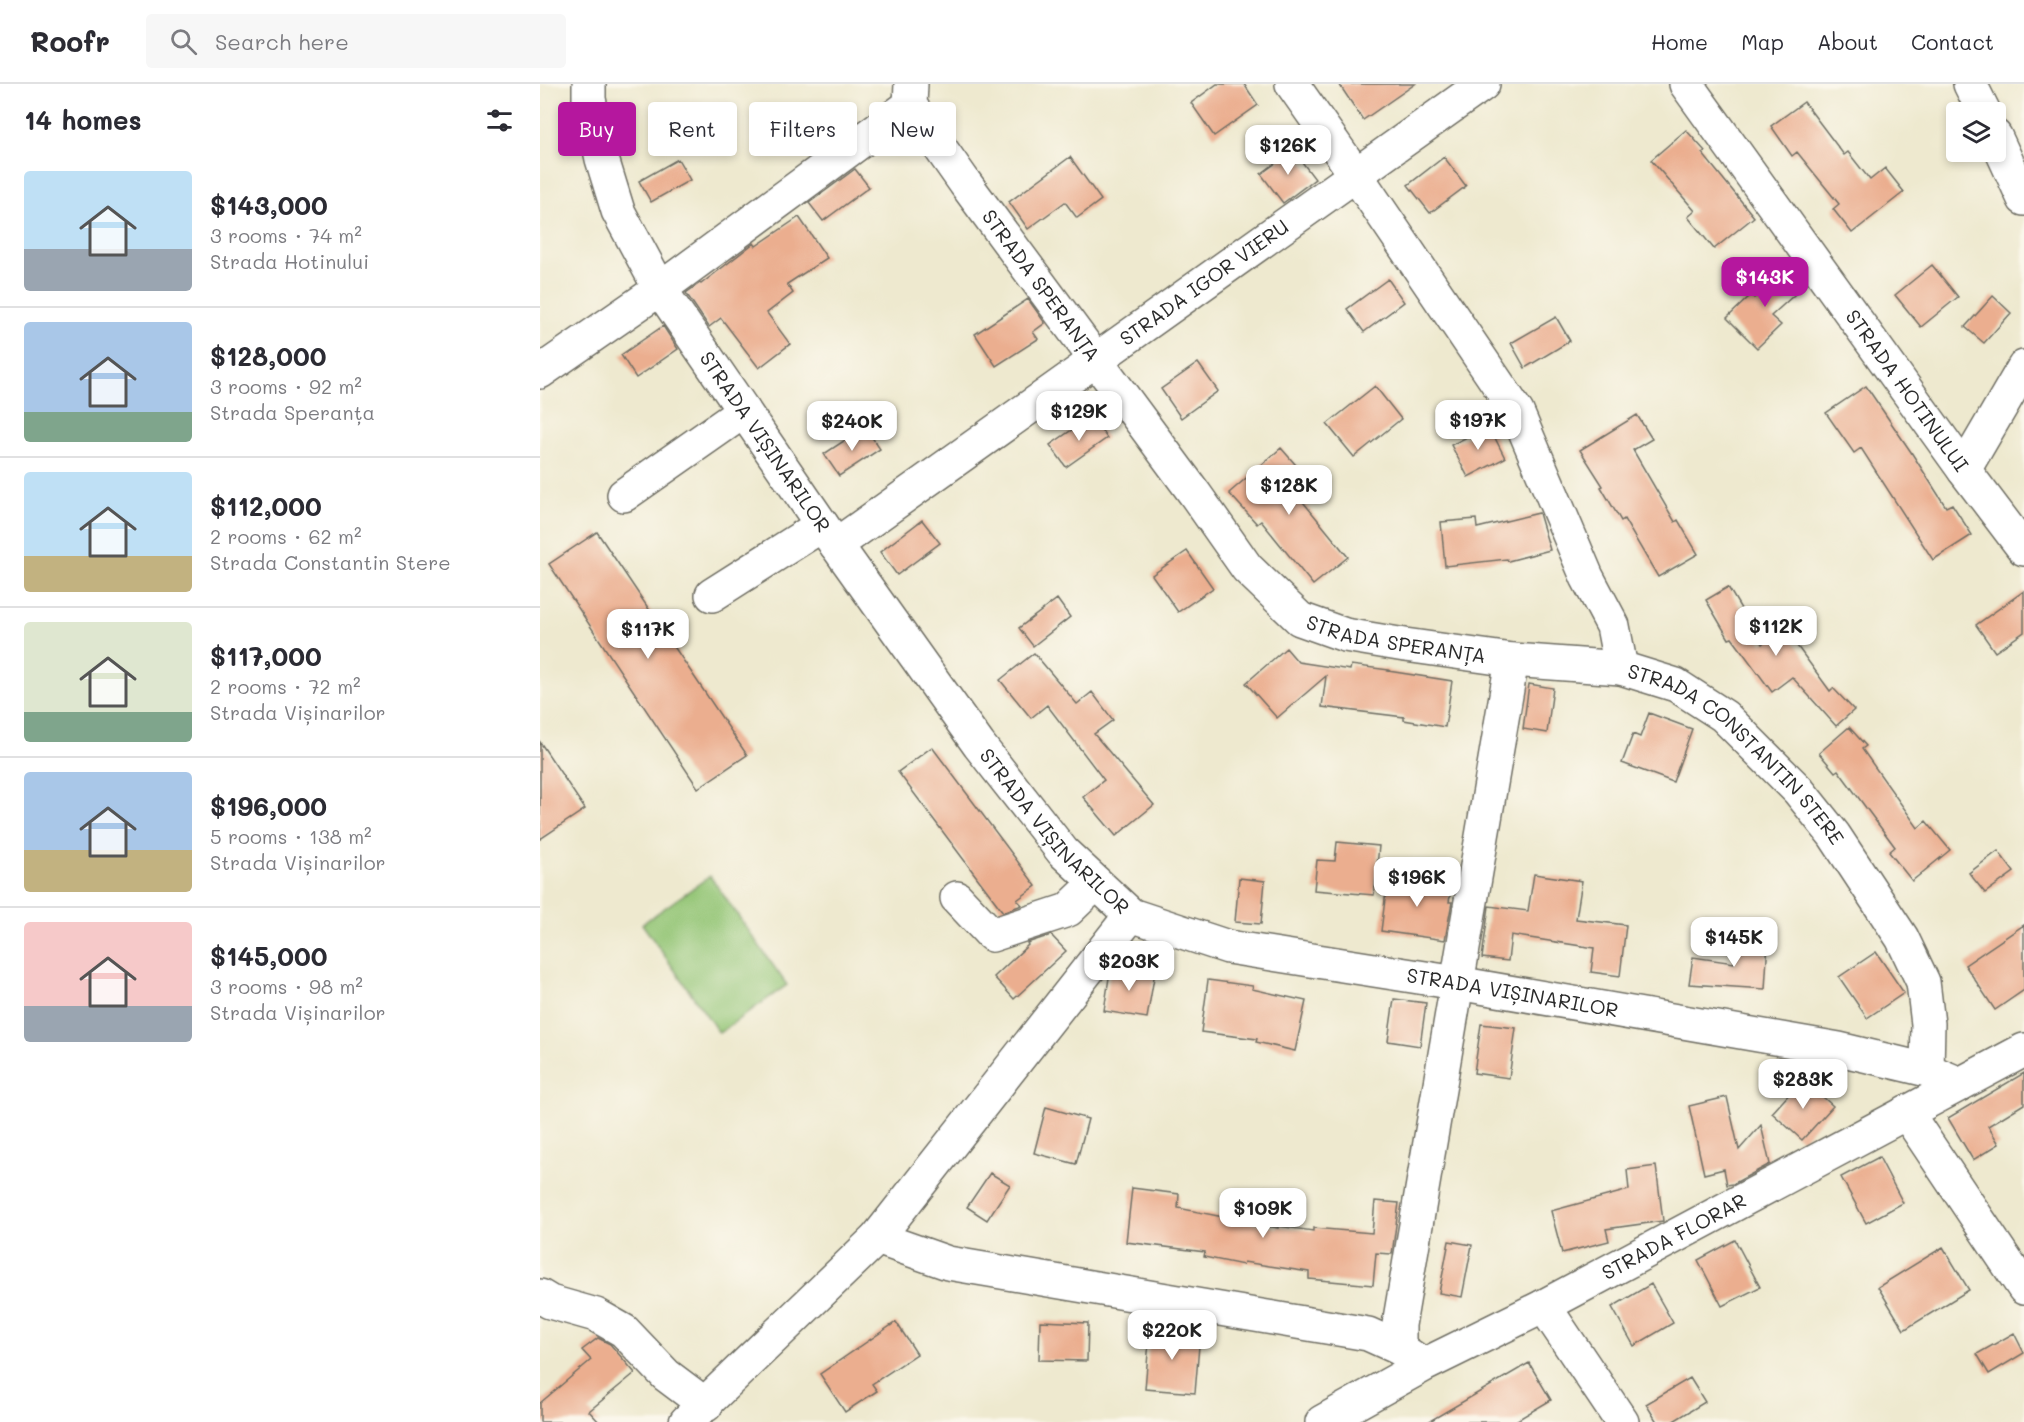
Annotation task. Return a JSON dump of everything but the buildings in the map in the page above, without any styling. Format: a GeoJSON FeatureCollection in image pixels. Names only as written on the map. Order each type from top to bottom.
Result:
{"type":"FeatureCollection","features":[{"type":"Feature","properties":{"kind":"street","name":"STRADA VIȘINARILOR"},"geometry":{"type":"LineString","coordinates":[[589,84],[589,99],[602,159],[618,211],[660,289],[829,535],[979,745],[1063,852],[1131,915],[1228,947],[1457,983],[1839,1049],[1927,1070],[1960,1084]]}},
{"type":"Feature","properties":{"kind":"street","name":"STRADA CONSTANTIN STERE"},"geometry":{"type":"LineString","coordinates":[[1292,84],[1517,412],[1587,577],[1612,626],[1621,668],[1676,685],[1724,716],[1798,790],[1834,835],[1902,938],[1923,982],[1928,1024],[1927,1070]]}},
{"type":"Feature","properties":{"kind":"street","name":"STRADA IGOR VIERU"},"geometry":{"type":"LineString","coordinates":[[712,596],[829,535],[1095,359],[1483,84]]}},
{"type":"Feature","properties":{"kind":"street","name":"STRADA HOTINULUI"},"geometry":{"type":"LineString","coordinates":[[1686,84],[1964,470],[2024,549]]}},
{"type":"Feature","properties":{"kind":"street"},"geometry":{"type":"LineString","coordinates":[[1970,84],[1979,102]]}},
{"type":"Feature","properties":{"kind":"street"},"geometry":{"type":"LineString","coordinates":[[540,372],[660,289],[910,95]]}},
{"type":"Feature","properties":{"kind":"street","name":"STRADA SPERANȚA"},"geometry":{"type":"LineString","coordinates":[[910,95],[965,183],[1247,568],[1300,620],[1345,635],[1512,660],[1621,668]]}},
{"type":"Feature","properties":{"kind":"street"},"geometry":{"type":"LineString","coordinates":[[2006,160],[2024,199]]}},
{"type":"Feature","properties":{"kind":"street"},"geometry":{"type":"LineString","coordinates":[[1964,470],[2024,367]]}},
{"type":"Feature","properties":{"kind":"street"},"geometry":{"type":"LineString","coordinates":[[624,495],[744,411]]}},
{"type":"Feature","properties":{"kind":"street"},"geometry":{"type":"LineString","coordinates":[[1411,1357],[1399,1324],[1512,660]]}},
{"type":"Feature","properties":{"kind":"street"},"geometry":{"type":"LineString","coordinates":[[957,898],[992,935],[1068,910],[1096,883]]}},
{"type":"Feature","properties":{"kind":"street"},"geometry":{"type":"LineString","coordinates":[[540,1296],[550,1302],[596,1315],[624,1331],[666,1376],[696,1413],[877,1238],[1131,915]]}},
{"type":"Feature","properties":{"kind":"street","name":"STRADA FLORAR"},"geometry":{"type":"LineString","coordinates":[[1322,1422],[1411,1357],[1544,1305],[2024,1050]]}},
{"type":"Feature","properties":{"kind":"street"},"geometry":{"type":"LineString","coordinates":[[1906,1112],[2024,1288]]}},
{"type":"Feature","properties":{"kind":"street"},"geometry":{"type":"LineString","coordinates":[[877,1238],[948,1263],[1368,1334],[1411,1357]]}},
{"type":"Feature","properties":{"kind":"street"},"geometry":{"type":"LineString","coordinates":[[1544,1305],[1622,1422]]}},
{"type":"Feature","properties":{"kind":"green space"},"geometry":{"type":"Polygon","coordinates":[[[710,876],[787,985],[719,1033],[642,924],[710,876]]]}}]}
